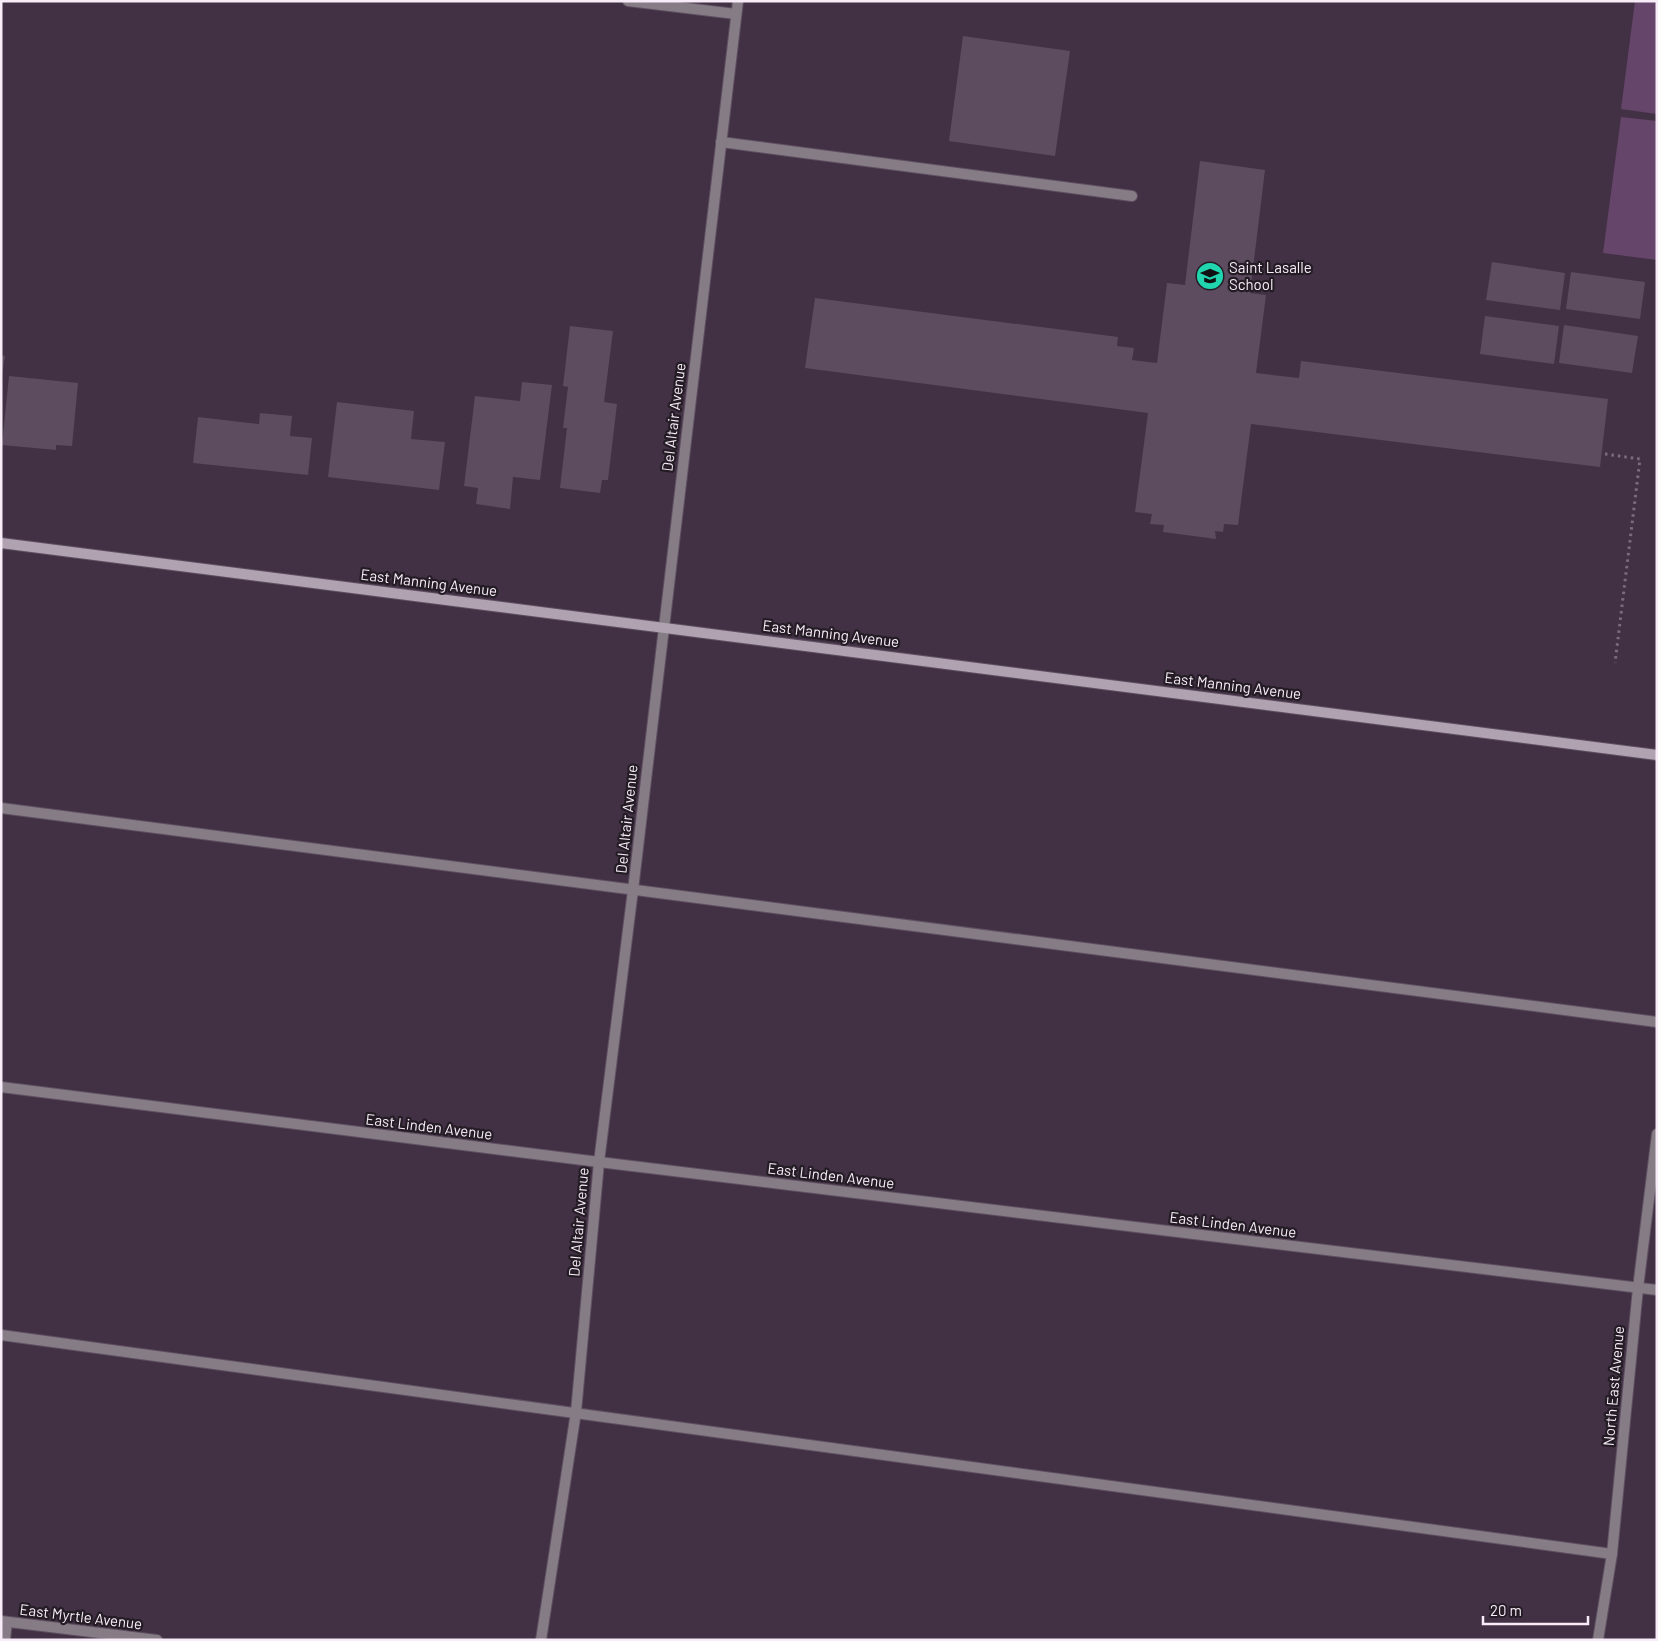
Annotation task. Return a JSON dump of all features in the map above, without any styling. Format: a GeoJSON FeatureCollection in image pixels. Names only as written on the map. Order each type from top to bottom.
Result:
{"type":"FeatureCollection","features":[{"type":"Feature","properties":{"kind":"main road","name":"East Manning Avenue"},"geometry":{"type":"LineString","coordinates":[[1,543],[663,626],[1657,755]]}},
{"type":"Feature","properties":{"kind":"street"},"geometry":{"type":"LineString","coordinates":[[628,1],[736,14]]}},
{"type":"Feature","properties":{"kind":"street","name":"Del Altair Avenue"},"geometry":{"type":"LineString","coordinates":[[541,1640],[576,1412],[599,1162],[738,1]]}},
{"type":"Feature","properties":{"kind":"street"},"geometry":{"type":"LineString","coordinates":[[721,142],[1132,196]]}},
{"type":"Feature","properties":{"kind":"street"},"geometry":{"type":"LineString","coordinates":[[1,808],[1657,1022]]}},
{"type":"Feature","properties":{"kind":"street","name":"East Linden Avenue"},"geometry":{"type":"LineString","coordinates":[[1,1087],[599,1162],[1657,1290]]}},
{"type":"Feature","properties":{"kind":"street","name":"North East Avenue"},"geometry":{"type":"LineString","coordinates":[[1598,1640],[1612,1554],[1638,1288],[1657,1134]]}},
{"type":"Feature","properties":{"kind":"street"},"geometry":{"type":"LineString","coordinates":[[1,1335],[1612,1554]]}},
{"type":"Feature","properties":{"kind":"street"},"geometry":{"type":"LineString","coordinates":[[4,1622],[5,1640]]}},
{"type":"Feature","properties":{"kind":"street","name":"East Myrtle Avenue"},"geometry":{"type":"LineString","coordinates":[[4,1622],[157,1640]]}},
{"type":"Feature","properties":{"kind":"path"},"geometry":{"type":"LineString","coordinates":[[1605,454],[1640,459],[1615,662]]}},
{"type":"Feature","properties":{"kind":"shaded area"},"geometry":{"type":"Polygon","coordinates":[[[1635,1],[1657,1],[1657,114],[1621,109],[1635,1]]]}},
{"type":"Feature","properties":{"kind":"shaded area"},"geometry":{"type":"Polygon","coordinates":[[[1621,117],[1657,121],[1657,260],[1603,253],[1621,117]]]}},
{"type":"Feature","properties":{"kind":"building"},"geometry":{"type":"Polygon","coordinates":[[[963,36],[1070,51],[1055,156],[949,141],[963,36]]]}},
{"type":"Feature","properties":{"kind":"building"},"geometry":{"type":"Polygon","coordinates":[[[1200,161],[1265,170],[1250,293],[1266,295],[1256,373],[1299,378],[1301,361],[1608,399],[1600,467],[1251,424],[1238,525],[1224,524],[1223,532],[1215,531],[1216,539],[1163,532],[1164,525],[1150,524],[1152,514],[1135,512],[1148,413],[805,368],[815,298],[1118,337],[1117,346],[1134,348],[1132,360],[1157,363],[1167,283],[1185,285],[1200,161]]]}},
{"type":"Feature","properties":{"kind":"building"},"geometry":{"type":"Polygon","coordinates":[[[1492,262],[1565,273],[1560,310],[1486,300],[1492,262]]]}},
{"type":"Feature","properties":{"kind":"building"},"geometry":{"type":"Polygon","coordinates":[[[1571,272],[1645,282],[1640,319],[1566,309],[1571,272]]]}},
{"type":"Feature","properties":{"kind":"building"},"geometry":{"type":"Polygon","coordinates":[[[1485,316],[1559,326],[1554,364],[1480,354],[1485,316]]]}},
{"type":"Feature","properties":{"kind":"building"},"geometry":{"type":"Polygon","coordinates":[[[1564,325],[1638,336],[1632,373],[1559,363],[1564,325]]]}},
{"type":"Feature","properties":{"kind":"building"},"geometry":{"type":"Polygon","coordinates":[[[570,326],[613,331],[604,402],[617,404],[608,480],[602,480],[600,493],[560,488],[567,428],[563,428],[568,387],[563,386],[570,326]]]}},
{"type":"Feature","properties":{"kind":"building"},"geometry":{"type":"Polygon","coordinates":[[[1,355],[5,356],[2,375],[1,375],[1,355]]]}},
{"type":"Feature","properties":{"kind":"building"},"geometry":{"type":"Polygon","coordinates":[[[9,376],[78,383],[72,446],[56,445],[56,450],[2,445],[9,376]]]}},
{"type":"Feature","properties":{"kind":"building"},"geometry":{"type":"Polygon","coordinates":[[[522,382],[552,385],[540,480],[513,477],[510,509],[476,504],[478,488],[464,486],[475,396],[520,401],[522,382]]]}},
{"type":"Feature","properties":{"kind":"building"},"geometry":{"type":"Polygon","coordinates":[[[337,402],[414,411],[411,439],[445,442],[439,490],[328,477],[337,402]]]}},
{"type":"Feature","properties":{"kind":"building"},"geometry":{"type":"Polygon","coordinates":[[[260,413],[292,416],[290,436],[312,438],[308,475],[193,463],[198,417],[259,424],[260,413]]]}},
{"type":"Feature","properties":{"kind":"place","name":"Saint Lasalle School"},"geometry":{"type":"Point","coordinates":[1210,276]}}]}
